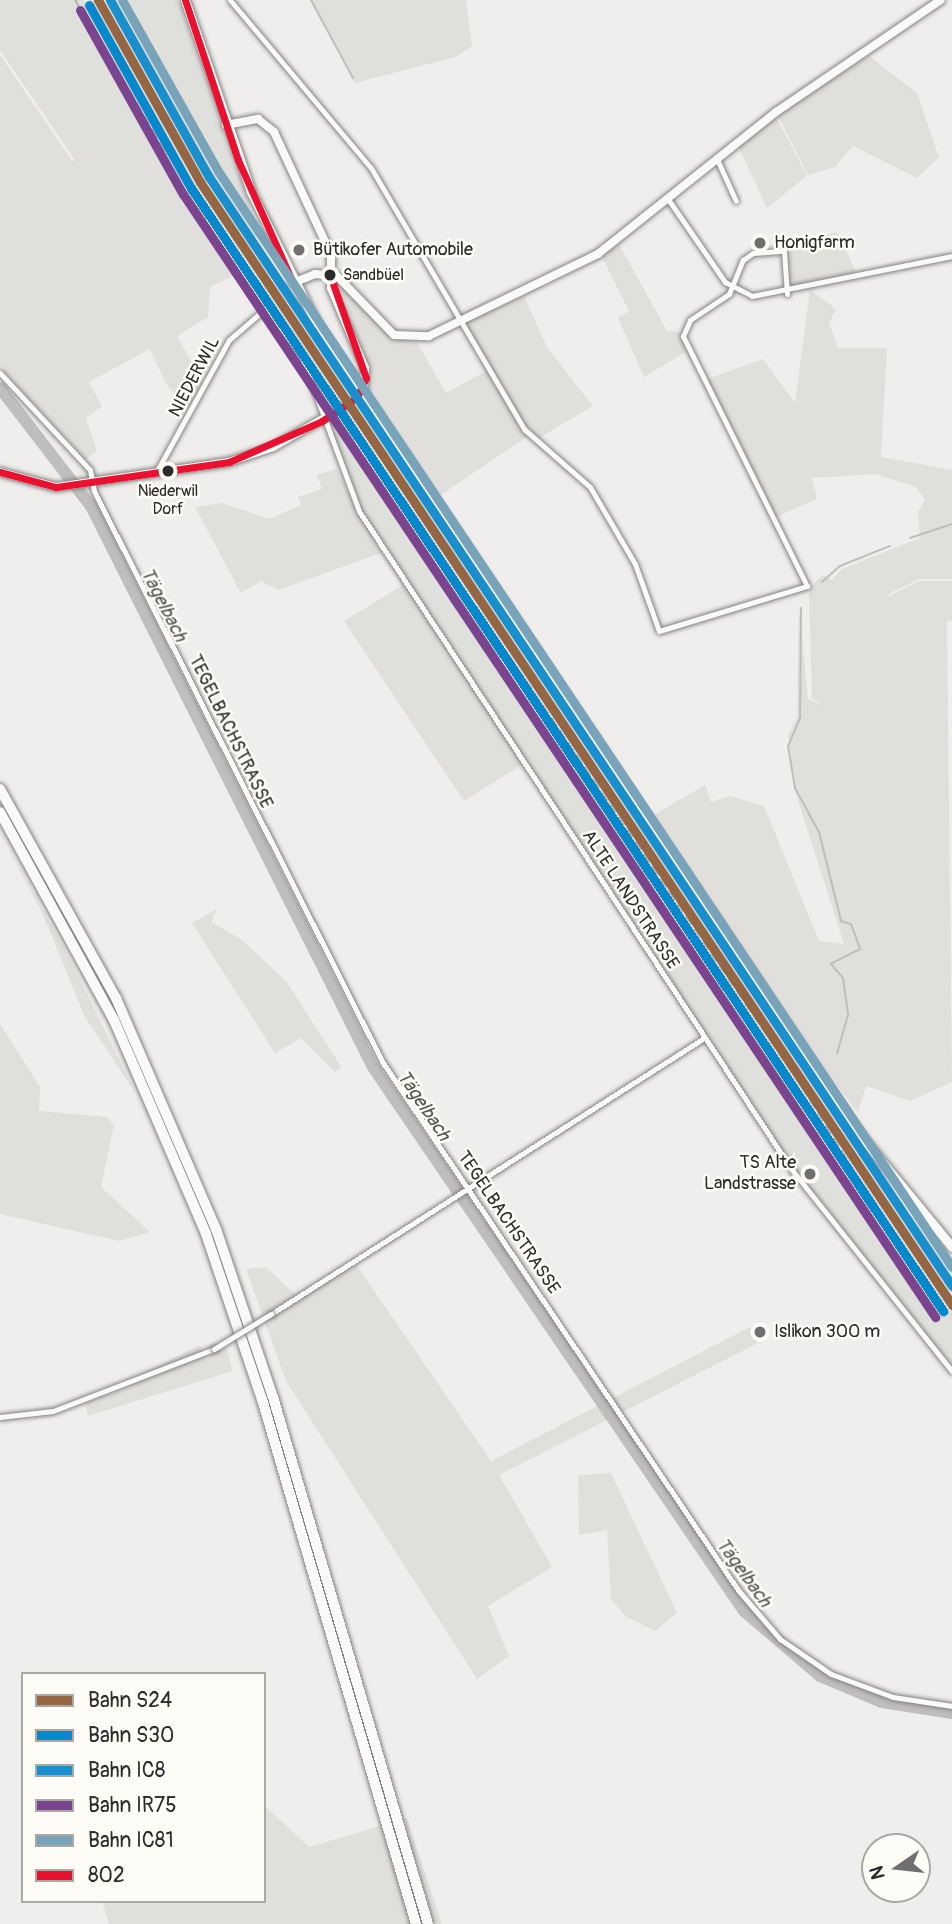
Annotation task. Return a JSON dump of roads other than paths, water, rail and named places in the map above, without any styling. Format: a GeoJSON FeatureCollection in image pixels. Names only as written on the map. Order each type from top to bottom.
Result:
{"type":"FeatureCollection","features":[{"type":"Feature","properties":{"kind":"highway"},"geometry":{"type":"LineString","coordinates":[[0,789],[116,998],[216,1228],[267,1376],[428,1924]]}},
{"type":"Feature","properties":{"kind":"highway"},"geometry":{"type":"LineString","coordinates":[[0,812],[114,1020],[206,1234],[262,1399],[416,1924]]}},
{"type":"Feature","properties":{"kind":"main road"},"geometry":{"type":"LineString","coordinates":[[185,0],[226,125],[293,283],[367,405],[852,1125],[952,1247]]}},
{"type":"Feature","properties":{"kind":"street"},"geometry":{"type":"LineString","coordinates":[[230,0],[371,168],[524,429],[590,487],[635,564],[659,631],[807,586],[687,347],[684,327],[734,288],[743,260],[779,248],[787,293]]}},
{"type":"Feature","properties":{"kind":"street"},"geometry":{"type":"LineString","coordinates":[[293,283],[330,275],[353,287],[400,337],[421,338],[462,321],[598,254],[668,200],[716,157],[941,0]]}},
{"type":"Feature","properties":{"kind":"street"},"geometry":{"type":"LineString","coordinates":[[226,125],[258,119],[274,132],[331,254],[330,275],[365,368],[364,388]]}},
{"type":"Feature","properties":{"kind":"street"},"geometry":{"type":"LineString","coordinates":[[716,157],[736,201]]}},
{"type":"Feature","properties":{"kind":"street"},"geometry":{"type":"LineString","coordinates":[[668,200],[734,288],[752,296],[787,293],[952,256]]}},
{"type":"Feature","properties":{"kind":"street","name":"NIEDERWIL"},"geometry":{"type":"LineString","coordinates":[[158,468],[229,340],[266,308],[301,355],[322,421]]}},
{"type":"Feature","properties":{"kind":"street","name":"TEGELBACHSTRASSE"},"geometry":{"type":"LineString","coordinates":[[0,373],[85,463],[363,1029],[464,1188],[765,1624],[831,1674],[893,1697],[952,1706]]}},
{"type":"Feature","properties":{"kind":"street"},"geometry":{"type":"LineString","coordinates":[[0,472],[44,486],[80,484],[158,468],[245,458],[322,421],[342,408]]}},
{"type":"Feature","properties":{"kind":"street","name":"ALTE LANDSTRASSE"},"geometry":{"type":"LineString","coordinates":[[322,421],[359,511],[704,1038],[792,1170],[952,1371]]}},
{"type":"Feature","properties":{"kind":"street"},"geometry":{"type":"LineString","coordinates":[[0,1417],[53,1411],[214,1349],[704,1038]]}},
{"type":"Feature","properties":{"kind":"waterway"},"geometry":{"type":"LineString","coordinates":[[311,0],[353,78]]}},
{"type":"Feature","properties":{"kind":"waterway","name":"Tägelbach"},"geometry":{"type":"LineString","coordinates":[[0,388],[91,506],[373,1067],[744,1611],[820,1676],[882,1702],[952,1713]]}},
{"type":"Feature","properties":{"kind":"waterway"},"geometry":{"type":"LineString","coordinates":[[910,538],[952,524]]}},
{"type":"Feature","properties":{"kind":"waterway"},"geometry":{"type":"LineString","coordinates":[[822,582],[840,566],[890,546]]}},
{"type":"Feature","properties":{"kind":"waterway"},"geometry":{"type":"LineString","coordinates":[[801,608],[800,718],[788,746],[795,788],[819,832],[841,921],[851,924],[860,949],[831,964],[843,978],[848,1015],[837,1053]]}},
{"type":"Feature","properties":{"kind":"tunnel"},"geometry":{"type":"LineString","coordinates":[[342,408],[364,388]]}},
{"type":"Feature","properties":{"kind":"railway"},"geometry":{"type":"LineString","coordinates":[[75,0],[163,147],[802,1087],[868,1194]]}},
{"type":"Feature","properties":{"kind":"rail line","name":"S24"},"geometry":{"type":"LineString","coordinates":[[98,0],[200,182],[952,1305]]}},
{"type":"Feature","properties":{"kind":"rail line","name":"IC8"},"geometry":{"type":"LineString","coordinates":[[110,0],[209,177],[952,1286]]}},
{"type":"Feature","properties":{"kind":"rail line","name":"IC81"},"geometry":{"type":"LineString","coordinates":[[122,0],[218,171],[952,1267]]}},
{"type":"Feature","properties":{"kind":"rail line","name":"S30"},"geometry":{"type":"LineString","coordinates":[[89,5],[191,188],[943,1311]]}},
{"type":"Feature","properties":{"kind":"rail line","name":"IR75"},"geometry":{"type":"LineString","coordinates":[[80,10],[183,194],[935,1317]]}},
{"type":"Feature","properties":{"kind":"place","name":"Honigfarm"},"geometry":{"type":"Point","coordinates":[760,243]}},
{"type":"Feature","properties":{"kind":"place","name":"Bütikofer Automobile"},"geometry":{"type":"Point","coordinates":[299,250]}},
{"type":"Feature","properties":{"kind":"place","name":"Sandbüel"},"geometry":{"type":"Point","coordinates":[330,275]}},
{"type":"Feature","properties":{"kind":"place","name":"Niederwil Dorf"},"geometry":{"type":"Point","coordinates":[168,471]}},
{"type":"Feature","properties":{"kind":"place","name":"TS Alte Landstrasse"},"geometry":{"type":"Point","coordinates":[810,1174]}},
{"type":"Feature","properties":{"kind":"place","name":"Islikon 300 m"},"geometry":{"type":"Point","coordinates":[760,1332]}}]}
